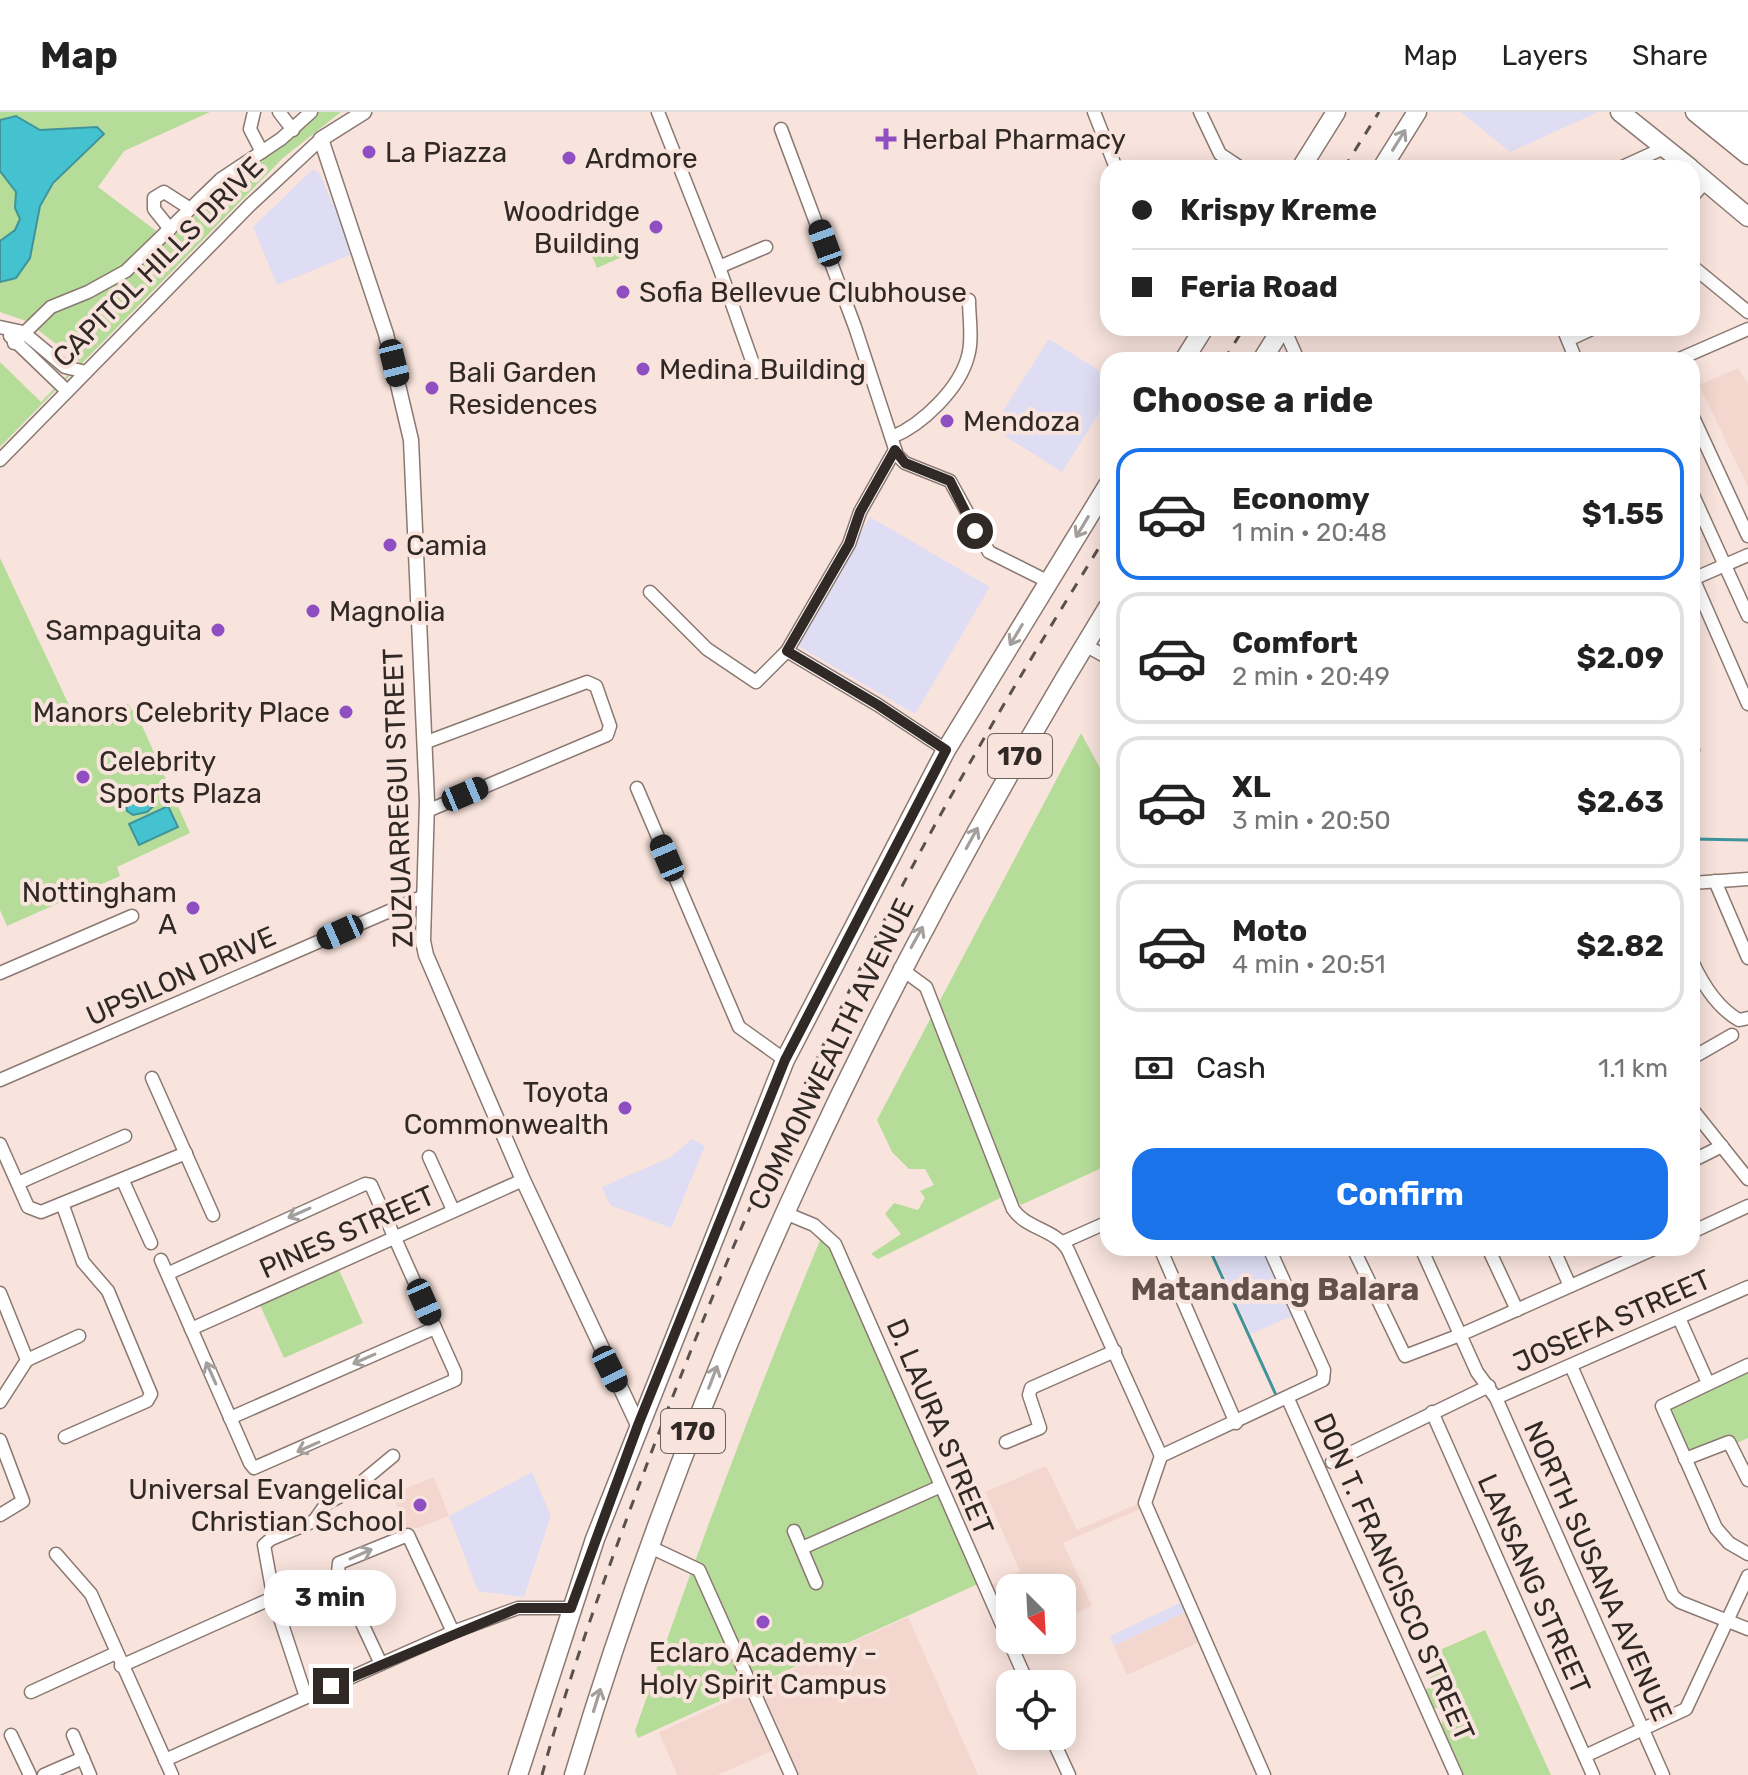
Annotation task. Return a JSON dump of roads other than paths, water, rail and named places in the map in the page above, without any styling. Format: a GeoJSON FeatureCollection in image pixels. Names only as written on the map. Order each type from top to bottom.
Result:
{"type":"FeatureCollection","features":[{"type":"Feature","properties":{"kind":"main road"},"geometry":{"type":"LineString","coordinates":[[1306,160],[1336,112]]}},
{"type":"Feature","properties":{"kind":"main road"},"geometry":{"type":"LineString","coordinates":[[1387,160],[1417,112]]}},
{"type":"Feature","properties":{"kind":"main road"},"geometry":{"type":"LineString","coordinates":[[1620,112],[1679,160]]}},
{"type":"Feature","properties":{"kind":"main road"},"geometry":{"type":"LineString","coordinates":[[1695,112],[1748,155]]}},
{"type":"Feature","properties":{"kind":"main road"},"geometry":{"type":"LineString","coordinates":[[1717,112],[1748,137]]}},
{"type":"Feature","properties":{"kind":"main road"},"geometry":{"type":"LineString","coordinates":[[1740,112],[1748,119]]}},
{"type":"Feature","properties":{"kind":"main road"},"geometry":{"type":"LineString","coordinates":[[1700,176],[1748,217]]}},
{"type":"Feature","properties":{"kind":"main road","name":"COMMONWEALTH AVENUE"},"geometry":{"type":"LineString","coordinates":[[518,1775],[571,1608],[638,1425],[785,1060],[946,750],[1100,498]]}},
{"type":"Feature","properties":{"kind":"main road","name":"COMMONWEALTH AVENUE"},"geometry":{"type":"LineString","coordinates":[[574,1775],[648,1546],[725,1347],[785,1213],[900,968],[974,834],[1100,620]]}},
{"type":"Feature","properties":{"kind":"street"},"geometry":{"type":"LineString","coordinates":[[254,112],[250,129],[262,152]]}},
{"type":"Feature","properties":{"kind":"street"},"geometry":{"type":"LineString","coordinates":[[279,112],[293,130]]}},
{"type":"Feature","properties":{"kind":"street"},"geometry":{"type":"LineString","coordinates":[[14,343],[51,307],[126,271],[234,168],[293,130],[311,112]]}},
{"type":"Feature","properties":{"kind":"street","name":"CAPITOL HILLS DRIVE"},"geometry":{"type":"LineString","coordinates":[[0,460],[292,163],[321,139],[364,112]]}},
{"type":"Feature","properties":{"kind":"street"},"geometry":{"type":"LineString","coordinates":[[658,112],[719,267],[756,372]]}},
{"type":"Feature","properties":{"kind":"street"},"geometry":{"type":"LineString","coordinates":[[1094,112],[1113,160]]}},
{"type":"Feature","properties":{"kind":"street"},"geometry":{"type":"LineString","coordinates":[[1200,112],[1220,154],[1229,160]]}},
{"type":"Feature","properties":{"kind":"street"},"geometry":{"type":"LineString","coordinates":[[781,129],[894,444],[905,463],[950,481],[989,552],[1049,582]]}},
{"type":"Feature","properties":{"kind":"street","name":"ZUZUARREGUI STREET"},"geometry":{"type":"LineString","coordinates":[[321,139],[382,319],[411,440],[427,811],[424,896],[426,955],[523,1180],[638,1425]]}},
{"type":"Feature","properties":{"kind":"street"},"geometry":{"type":"LineString","coordinates":[[1638,160],[1664,148]]}},
{"type":"Feature","properties":{"kind":"street"},"geometry":{"type":"LineString","coordinates":[[170,229],[154,209],[154,198],[164,192],[171,193],[189,208]]}},
{"type":"Feature","properties":{"kind":"street"},"geometry":{"type":"LineString","coordinates":[[719,267],[766,247]]}},
{"type":"Feature","properties":{"kind":"street"},"geometry":{"type":"LineString","coordinates":[[1700,273],[1748,312]]}},
{"type":"Feature","properties":{"kind":"street"},"geometry":{"type":"LineString","coordinates":[[650,592],[707,649],[756,682],[787,651],[849,544],[860,512],[894,444],[963,372],[970,349],[969,300]]}},
{"type":"Feature","properties":{"kind":"street"},"geometry":{"type":"LineString","coordinates":[[3,329],[23,332],[65,367],[86,372]]}},
{"type":"Feature","properties":{"kind":"street"},"geometry":{"type":"LineString","coordinates":[[3,329],[14,343],[67,391]]}},
{"type":"Feature","properties":{"kind":"street"},"geometry":{"type":"LineString","coordinates":[[1695,352],[1748,329]]}},
{"type":"Feature","properties":{"kind":"street"},"geometry":{"type":"LineString","coordinates":[[1700,432],[1748,536]]}},
{"type":"Feature","properties":{"kind":"street"},"geometry":{"type":"LineString","coordinates":[[1700,510],[1747,611]]}},
{"type":"Feature","properties":{"kind":"street"},"geometry":{"type":"LineString","coordinates":[[1700,575],[1748,555]]}},
{"type":"Feature","properties":{"kind":"street"},"geometry":{"type":"LineString","coordinates":[[1700,594],[1748,704]]}},
{"type":"Feature","properties":{"kind":"street"},"geometry":{"type":"LineString","coordinates":[[1085,645],[1100,653]]}},
{"type":"Feature","properties":{"kind":"street"},"geometry":{"type":"LineString","coordinates":[[787,651],[946,750]]}},
{"type":"Feature","properties":{"kind":"street"},"geometry":{"type":"LineString","coordinates":[[424,743],[587,682],[596,686],[610,726],[607,735],[427,811]]}},
{"type":"Feature","properties":{"kind":"street"},"geometry":{"type":"LineString","coordinates":[[637,788],[739,1027],[785,1060]]}},
{"type":"Feature","properties":{"kind":"street"},"geometry":{"type":"LineString","coordinates":[[1700,882],[1748,879]]}},
{"type":"Feature","properties":{"kind":"street"},"geometry":{"type":"LineString","coordinates":[[1715,881],[1748,958]]}},
{"type":"Feature","properties":{"kind":"street","name":"UPSILON DRIVE"},"geometry":{"type":"LineString","coordinates":[[0,1080],[424,896]]}},
{"type":"Feature","properties":{"kind":"street"},"geometry":{"type":"LineString","coordinates":[[0,973],[132,916]]}},
{"type":"Feature","properties":{"kind":"street"},"geometry":{"type":"LineString","coordinates":[[900,968],[926,987],[1013,1209],[1020,1219],[1063,1242],[1115,1351],[1161,1456],[1145,1503],[1264,1775]]}},
{"type":"Feature","properties":{"kind":"street"},"geometry":{"type":"LineString","coordinates":[[1700,975],[1707,988],[1744,1019]]}},
{"type":"Feature","properties":{"kind":"street"},"geometry":{"type":"LineString","coordinates":[[1700,1053],[1732,1035]]}},
{"type":"Feature","properties":{"kind":"street"},"geometry":{"type":"LineString","coordinates":[[152,1078],[213,1215]]}},
{"type":"Feature","properties":{"kind":"street"},"geometry":{"type":"LineString","coordinates":[[1700,1119],[1748,1179]]}},
{"type":"Feature","properties":{"kind":"street"},"geometry":{"type":"LineString","coordinates":[[18,1183],[125,1136]]}},
{"type":"Feature","properties":{"kind":"street"},"geometry":{"type":"LineString","coordinates":[[1700,1157],[1722,1146]]}},
{"type":"Feature","properties":{"kind":"street"},"geometry":{"type":"LineString","coordinates":[[1,1148],[28,1207],[41,1212],[63,1206],[186,1153]]}},
{"type":"Feature","properties":{"kind":"street"},"geometry":{"type":"LineString","coordinates":[[429,1157],[453,1210]]}},
{"type":"Feature","properties":{"kind":"street","name":"PINES STREET"},"geometry":{"type":"LineString","coordinates":[[191,1329],[523,1180]]}},
{"type":"Feature","properties":{"kind":"street"},"geometry":{"type":"LineString","coordinates":[[123,1181],[151,1243]]}},
{"type":"Feature","properties":{"kind":"street"},"geometry":{"type":"LineString","coordinates":[[161,1260],[167,1274],[191,1329],[230,1418],[254,1468],[262,1468],[455,1380],[371,1185],[365,1184],[167,1274]]}},
{"type":"Feature","properties":{"kind":"street"},"geometry":{"type":"LineString","coordinates":[[63,1206],[83,1262],[108,1291],[151,1394],[147,1401],[65,1437]]}},
{"type":"Feature","properties":{"kind":"street"},"geometry":{"type":"LineString","coordinates":[[1700,1228],[1748,1206]]}},
{"type":"Feature","properties":{"kind":"street","name":"D. LAURA STREET"},"geometry":{"type":"LineString","coordinates":[[785,1213],[814,1225],[835,1244],[1022,1670]]}},
{"type":"Feature","properties":{"kind":"street"},"geometry":{"type":"LineString","coordinates":[[1063,1242],[1100,1226]]}},
{"type":"Feature","properties":{"kind":"street"},"geometry":{"type":"LineString","coordinates":[[1163,1256],[1236,1423]]}},
{"type":"Feature","properties":{"kind":"street"},"geometry":{"type":"LineString","coordinates":[[1161,1456],[1323,1380],[1324,1370],[1273,1256]]}},
{"type":"Feature","properties":{"kind":"street"},"geometry":{"type":"LineString","coordinates":[[1357,1256],[1405,1356],[1638,1256]]}},
{"type":"Feature","properties":{"kind":"street","name":"NORTH SUSANA AVENUE"},"geometry":{"type":"LineString","coordinates":[[1425,1256],[1477,1372],[1496,1398],[1663,1775]]}},
{"type":"Feature","properties":{"kind":"street"},"geometry":{"type":"LineString","coordinates":[[1492,1256],[1517,1310]]}},
{"type":"Feature","properties":{"kind":"street"},"geometry":{"type":"LineString","coordinates":[[1557,1256],[1570,1286]]}},
{"type":"Feature","properties":{"kind":"street"},"geometry":{"type":"LineString","coordinates":[[1622,1256],[1625,1262]]}},
{"type":"Feature","properties":{"kind":"street","name":"JOSEFA STREET"},"geometry":{"type":"LineString","coordinates":[[1496,1398],[1748,1287]]}},
{"type":"Feature","properties":{"kind":"street"},"geometry":{"type":"LineString","coordinates":[[1,1300],[27,1360]]}},
{"type":"Feature","properties":{"kind":"street"},"geometry":{"type":"LineString","coordinates":[[1679,1318],[1708,1383]]}},
{"type":"Feature","properties":{"kind":"street"},"geometry":{"type":"LineString","coordinates":[[230,1418],[435,1328]]}},
{"type":"Feature","properties":{"kind":"street"},"geometry":{"type":"LineString","coordinates":[[0,1402],[27,1360],[79,1336]]}},
{"type":"Feature","properties":{"kind":"street"},"geometry":{"type":"LineString","coordinates":[[1006,1442],[1040,1428],[1028,1390],[1115,1351]]}},
{"type":"Feature","properties":{"kind":"street"},"geometry":{"type":"LineString","coordinates":[[1748,1365],[1662,1406],[1716,1528],[1729,1543],[1748,1554]]}},
{"type":"Feature","properties":{"kind":"street"},"geometry":{"type":"LineString","coordinates":[[1571,1366],[1673,1596],[1680,1602],[1748,1629]]}},
{"type":"Feature","properties":{"kind":"street"},"geometry":{"type":"LineString","coordinates":[[1332,1462],[1489,1386]]}},
{"type":"Feature","properties":{"kind":"street","name":"DON T. FRANCISCO STREET"},"geometry":{"type":"LineString","coordinates":[[1288,1399],[1456,1775]]}},
{"type":"Feature","properties":{"kind":"street","name":"LANSANG STREET"},"geometry":{"type":"LineString","coordinates":[[1432,1412],[1593,1775]]}},
{"type":"Feature","properties":{"kind":"street"},"geometry":{"type":"LineString","coordinates":[[0,1440],[23,1501],[0,1515]]}},
{"type":"Feature","properties":{"kind":"street"},"geometry":{"type":"LineString","coordinates":[[1685,1459],[1729,1442],[1748,1480]]}},
{"type":"Feature","properties":{"kind":"street"},"geometry":{"type":"LineString","coordinates":[[306,1697],[274,1600],[264,1545],[314,1521],[327,1503],[352,1490],[393,1456]]}},
{"type":"Feature","properties":{"kind":"street"},"geometry":{"type":"LineString","coordinates":[[802,1548],[939,1487]]}},
{"type":"Feature","properties":{"kind":"street"},"geometry":{"type":"LineString","coordinates":[[794,1531],[816,1583]]}},
{"type":"Feature","properties":{"kind":"street"},"geometry":{"type":"LineString","coordinates":[[381,1664],[338,1572],[339,1563],[408,1535],[453,1632]]}},
{"type":"Feature","properties":{"kind":"street"},"geometry":{"type":"LineString","coordinates":[[648,1546],[699,1570],[791,1775]]}},
{"type":"Feature","properties":{"kind":"street"},"geometry":{"type":"LineString","coordinates":[[56,1554],[86,1585],[172,1775]]}},
{"type":"Feature","properties":{"kind":"street"},"geometry":{"type":"LineString","coordinates":[[1585,1756],[1686,1709],[1730,1621],[1748,1576]]}},
{"type":"Feature","properties":{"kind":"street"},"geometry":{"type":"LineString","coordinates":[[31,1692],[274,1600]]}},
{"type":"Feature","properties":{"kind":"street"},"geometry":{"type":"LineString","coordinates":[[165,1760],[453,1632],[518,1608],[571,1608]]}},
{"type":"Feature","properties":{"kind":"street"},"geometry":{"type":"LineString","coordinates":[[11,1735],[30,1775]]}},
{"type":"Feature","properties":{"kind":"street"},"geometry":{"type":"LineString","coordinates":[[73,1735],[90,1775]]}},
{"type":"Feature","properties":{"kind":"street"},"geometry":{"type":"LineString","coordinates":[[1057,1750],[1069,1775]]}},
{"type":"Feature","properties":{"kind":"street"},"geometry":{"type":"LineString","coordinates":[[44,1775],[83,1758]]}},
{"type":"Feature","properties":{"kind":"water"},"geometry":{"type":"Polygon","coordinates":[[[16,116],[40,130],[97,127],[104,134],[53,183],[40,206],[30,258],[16,278],[0,282],[0,241],[15,230],[20,219],[15,208],[16,192],[0,171],[0,120],[16,116]]]}},
{"type":"Feature","properties":{"kind":"water"},"geometry":{"type":"Polygon","coordinates":[[[143,788],[157,803],[147,812],[133,815],[127,811],[125,796],[143,788]]]}},
{"type":"Feature","properties":{"kind":"water"},"geometry":{"type":"Polygon","coordinates":[[[168,806],[178,827],[139,845],[129,824],[168,806]]]}},
{"type":"Feature","properties":{"kind":"waterway"},"geometry":{"type":"LineString","coordinates":[[1700,839],[1748,840]]}},
{"type":"Feature","properties":{"kind":"waterway"},"geometry":{"type":"LineString","coordinates":[[1213,1256],[1276,1395]]}},
{"type":"Feature","properties":{"kind":"railway"},"geometry":{"type":"LineString","coordinates":[[1349,160],[1379,112]]}},
{"type":"Feature","properties":{"kind":"railway"},"geometry":{"type":"LineString","coordinates":[[1229,352],[1239,336]]}},
{"type":"Feature","properties":{"kind":"railway"},"geometry":{"type":"LineString","coordinates":[[542,1775],[579,1654],[650,1456],[726,1264],[809,1075],[924,844],[1100,546]]}},
{"type":"Feature","properties":{"kind":"place","name":"Herbal Pharmacy"},"geometry":{"type":"Point","coordinates":[886,139]}},
{"type":"Feature","properties":{"kind":"place","name":"La Piazza"},"geometry":{"type":"Point","coordinates":[369,152]}},
{"type":"Feature","properties":{"kind":"place","name":"Ardmore"},"geometry":{"type":"Point","coordinates":[569,158]}},
{"type":"Feature","properties":{"kind":"place","name":"Woodridge Building"},"geometry":{"type":"Point","coordinates":[656,227]}},
{"type":"Feature","properties":{"kind":"place","name":"Sofia Bellevue Clubhouse"},"geometry":{"type":"Point","coordinates":[623,292]}},
{"type":"Feature","properties":{"kind":"place","name":"Medina Building"},"geometry":{"type":"Point","coordinates":[643,369]}},
{"type":"Feature","properties":{"kind":"place","name":"Bali Garden Residences"},"geometry":{"type":"Point","coordinates":[432,388]}},
{"type":"Feature","properties":{"kind":"place","name":"Mendoza"},"geometry":{"type":"Point","coordinates":[947,421]}},
{"type":"Feature","properties":{"kind":"place","name":"Camia"},"geometry":{"type":"Point","coordinates":[390,545]}},
{"type":"Feature","properties":{"kind":"place","name":"Magnolia"},"geometry":{"type":"Point","coordinates":[313,611]}},
{"type":"Feature","properties":{"kind":"place","name":"Sampaguita"},"geometry":{"type":"Point","coordinates":[218,630]}},
{"type":"Feature","properties":{"kind":"place","name":"Manors Celebrity Place"},"geometry":{"type":"Point","coordinates":[346,712]}},
{"type":"Feature","properties":{"kind":"place","name":"Celebrity Sports Plaza"},"geometry":{"type":"Point","coordinates":[83,777]}},
{"type":"Feature","properties":{"kind":"place","name":"Nottingham A"},"geometry":{"type":"Point","coordinates":[193,908]}},
{"type":"Feature","properties":{"kind":"place","name":"Toyota Commonwealth"},"geometry":{"type":"Point","coordinates":[625,1108]}},
{"type":"Feature","properties":{"kind":"place","name":"Universal Evangelical Christian School"},"geometry":{"type":"Point","coordinates":[420,1505]}},
{"type":"Feature","properties":{"kind":"place","name":"Eclaro Academy - Holy Spirit Campus"},"geometry":{"type":"Point","coordinates":[763,1622]}},
{"type":"Feature","properties":{"kind":"district","name":"Matandang Balara"},"geometry":{"type":"Point","coordinates":[1275,1289]}}]}
